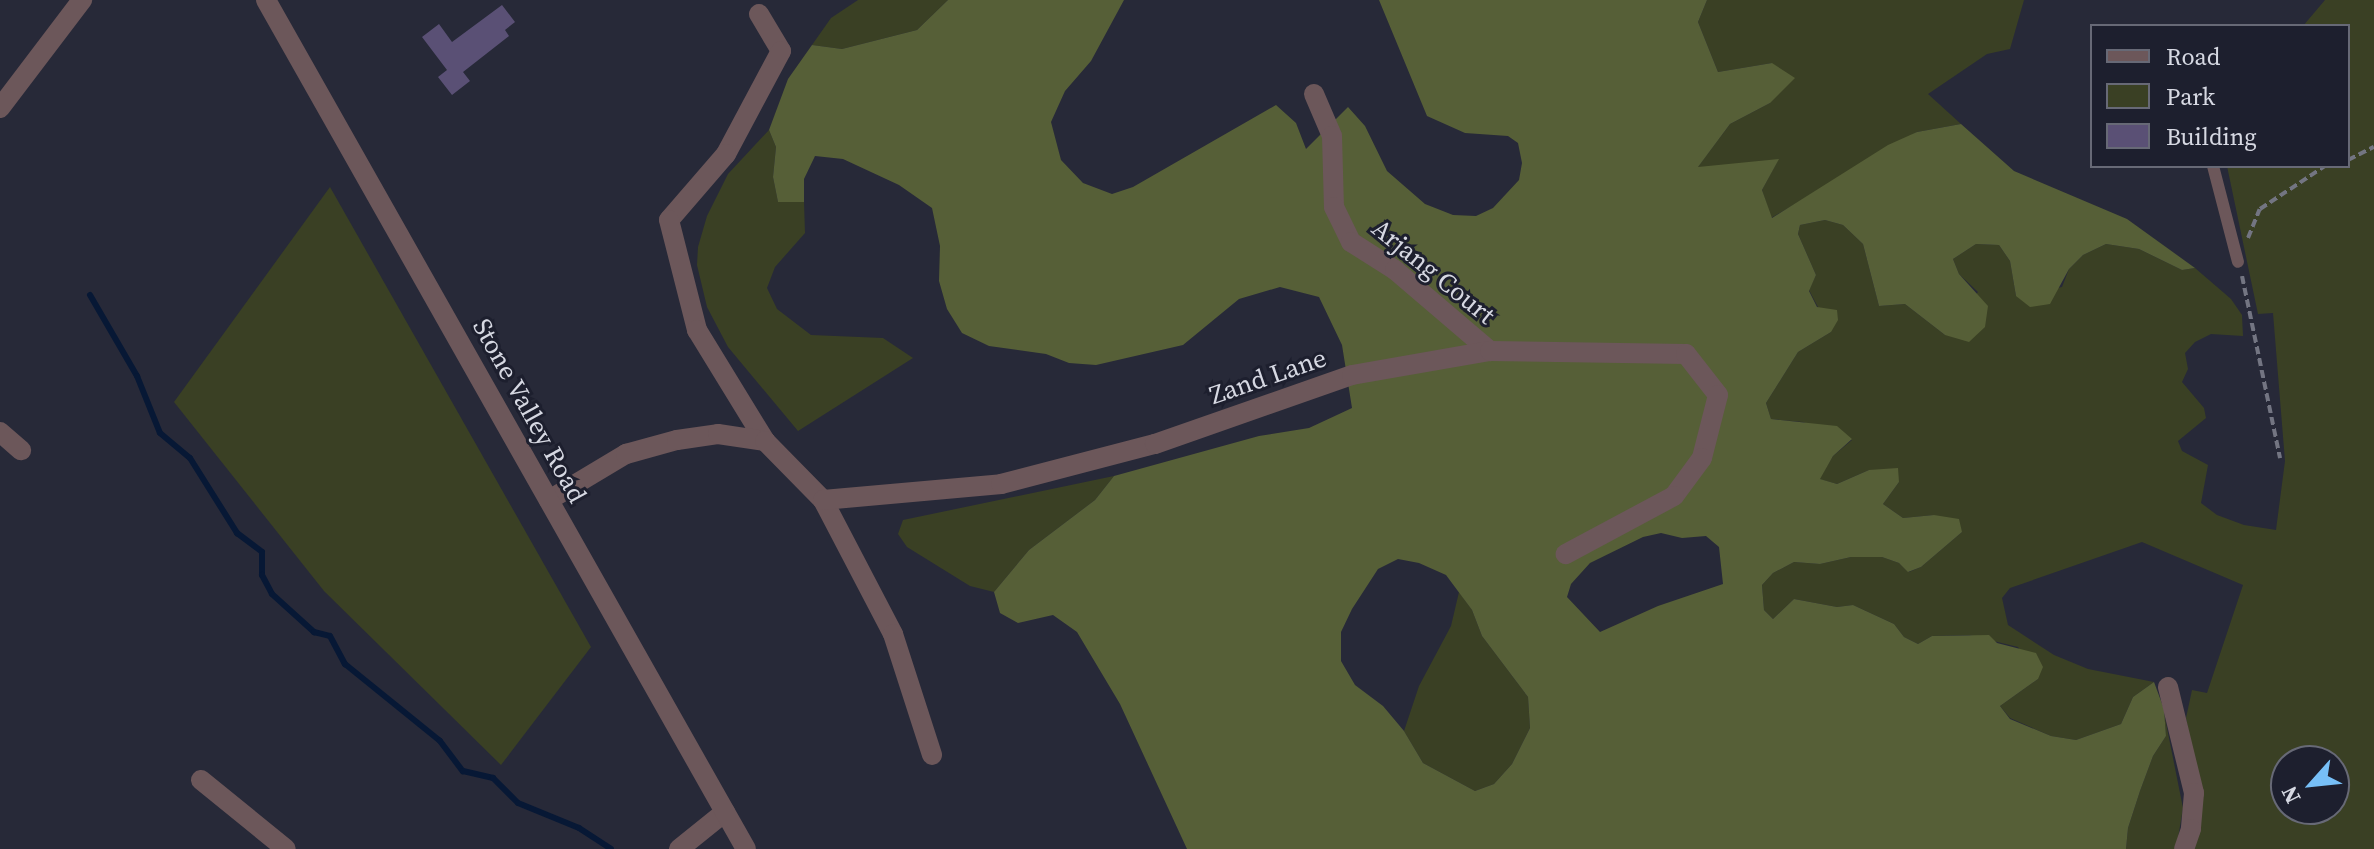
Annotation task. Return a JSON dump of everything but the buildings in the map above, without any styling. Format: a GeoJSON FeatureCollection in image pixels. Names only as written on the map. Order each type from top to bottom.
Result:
{"type":"FeatureCollection","features":[{"type":"Feature","properties":{"kind":"street"},"geometry":{"type":"LineString","coordinates":[[0,108],[82,0]]}},
{"type":"Feature","properties":{"kind":"street","name":"Stone Valley Road"},"geometry":{"type":"LineString","coordinates":[[266,0],[746,849]]}},
{"type":"Feature","properties":{"kind":"street"},"geometry":{"type":"LineString","coordinates":[[759,14],[781,51],[726,154],[669,220],[697,330],[765,441],[823,500],[893,634],[932,755]]}},
{"type":"Feature","properties":{"kind":"street","name":"Arjang Court"},"geometry":{"type":"LineString","coordinates":[[1314,94],[1332,136],[1334,207],[1351,242],[1395,270],[1490,351]]}},
{"type":"Feature","properties":{"kind":"street","name":"Zand Lane"},"geometry":{"type":"LineString","coordinates":[[823,500],[1001,484],[1155,444],[1352,375],[1490,351],[1686,354],[1718,395],[1702,458],[1674,496],[1566,554]]}},
{"type":"Feature","properties":{"kind":"street"},"geometry":{"type":"LineString","coordinates":[[0,432],[21,450]]}},
{"type":"Feature","properties":{"kind":"street"},"geometry":{"type":"LineString","coordinates":[[549,500],[626,454],[677,440],[718,434],[765,441]]}},
{"type":"Feature","properties":{"kind":"street"},"geometry":{"type":"LineString","coordinates":[[2168,687],[2194,793],[2191,829],[2184,849]]}},
{"type":"Feature","properties":{"kind":"street"},"geometry":{"type":"LineString","coordinates":[[201,780],[286,849]]}},
{"type":"Feature","properties":{"kind":"street"},"geometry":{"type":"LineString","coordinates":[[679,849],[725,812]]}},
{"type":"Feature","properties":{"kind":"lane"},"geometry":{"type":"LineString","coordinates":[[2214,168],[2238,262]]}},
{"type":"Feature","properties":{"kind":"path"},"geometry":{"type":"LineString","coordinates":[[2350,159],[2374,147]]}},
{"type":"Feature","properties":{"kind":"path"},"geometry":{"type":"LineString","coordinates":[[2280,458],[2250,305],[2238,262],[2260,209],[2322,168]]}},
{"type":"Feature","properties":{"kind":"green space"},"geometry":{"type":"Polygon","coordinates":[[[858,0],[948,0],[917,30],[842,49],[812,45],[831,18],[858,0]]]}},
{"type":"Feature","properties":{"kind":"green space"},"geometry":{"type":"Polygon","coordinates":[[[948,0],[1124,0],[1091,61],[1065,91],[1051,122],[1061,160],[1083,183],[1112,194],[1133,187],[1276,105],[1296,123],[1306,149],[1348,107],[1365,126],[1387,171],[1425,204],[1453,215],[1476,216],[1493,208],[1519,180],[1522,163],[1518,143],[1508,136],[1465,133],[1427,116],[1379,0],[1707,0],[1698,22],[1718,72],[1772,63],[1795,78],[1770,103],[1730,124],[1698,167],[1779,159],[1762,190],[1772,218],[1888,145],[1917,132],[1961,124],[2014,171],[2127,219],[2195,268],[2182,270],[2139,249],[2106,244],[2083,255],[2069,269],[2050,304],[2030,307],[2016,296],[2010,261],[1999,245],[1976,244],[1953,259],[1959,274],[1988,306],[1985,327],[1969,342],[1945,335],[1905,304],[1879,306],[1863,244],[1843,225],[1825,220],[1800,225],[1798,234],[1816,275],[1809,291],[1817,307],[1837,310],[1838,320],[1831,332],[1798,352],[1766,403],[1771,419],[1837,426],[1852,439],[1833,456],[1820,479],[1837,484],[1869,470],[1898,468],[1899,482],[1883,504],[1903,518],[1934,515],[1959,519],[1962,532],[1921,567],[1908,572],[1899,563],[1882,557],[1851,557],[1820,564],[1794,562],[1773,573],[1762,585],[1764,610],[1773,619],[1794,599],[1837,607],[1853,605],[1894,624],[1904,637],[1918,644],[1932,636],[1989,635],[1997,643],[2036,653],[2043,667],[2038,679],[2000,706],[2010,719],[2051,736],[2076,740],[2121,724],[2133,697],[2154,682],[2164,709],[2166,736],[2153,756],[2140,791],[2128,828],[2126,849],[1187,849],[1120,704],[1077,632],[1053,615],[1018,623],[1000,613],[994,592],[1029,550],[1095,500],[1114,476],[1259,436],[1309,428],[1352,408],[1342,345],[1319,297],[1280,287],[1239,299],[1183,345],[1096,365],[1069,363],[1046,354],[989,346],[962,333],[947,309],[939,281],[940,246],[932,208],[899,185],[843,159],[815,156],[804,179],[804,202],[778,202],[773,177],[776,147],[769,130],[788,79],[812,45],[842,49],[917,30],[948,0]],[[1661,533],[1643,537],[1590,563],[1571,584],[1567,597],[1600,632],[1658,606],[1723,584],[1719,547],[1706,536],[1682,538],[1661,533]],[[1398,559],[1378,569],[1352,609],[1341,632],[1341,661],[1355,685],[1383,706],[1404,731],[1423,763],[1475,791],[1494,784],[1512,764],[1530,728],[1528,697],[1482,636],[1472,610],[1446,575],[1419,563],[1398,559]]]}},
{"type":"Feature","properties":{"kind":"green space"},"geometry":{"type":"Polygon","coordinates":[[[1707,0],[2024,0],[2010,49],[1987,54],[1928,94],[1961,124],[1917,132],[1771,218],[1762,190],[1778,160],[1697,168],[1730,124],[1770,103],[1772,63],[1718,72],[1698,22],[1707,0]]]}},
{"type":"Feature","properties":{"kind":"green space"},"geometry":{"type":"Polygon","coordinates":[[[2325,0],[2374,0],[2374,849],[2193,849],[2195,766],[2186,718],[2192,690],[2207,693],[2243,585],[2142,542],[2010,588],[2002,598],[2008,625],[2054,655],[2088,669],[2154,682],[2133,697],[2121,724],[2076,740],[2051,736],[2010,718],[2000,706],[2038,679],[2018,647],[1969,635],[1932,636],[1918,644],[1904,637],[1894,624],[1853,605],[1837,607],[1794,599],[1773,619],[1764,610],[1762,585],[1773,573],[1794,562],[1820,564],[1851,557],[1882,557],[1899,563],[1909,572],[1921,567],[1962,532],[1934,515],[1903,518],[1883,504],[1899,482],[1869,470],[1837,484],[1819,479],[1833,456],[1852,440],[1803,422],[1771,419],[1766,403],[1798,352],[1831,332],[1809,290],[1816,275],[1798,234],[1800,225],[1825,220],[1843,225],[1863,244],[1879,306],[1905,304],[1945,335],[1978,292],[1959,274],[1953,259],[1976,244],[1999,245],[2010,261],[2016,296],[2062,287],[2069,269],[2083,255],[2106,244],[2139,249],[2182,270],[2195,268],[2231,299],[2242,315],[2243,336],[2211,334],[2195,342],[2185,353],[2188,369],[2182,382],[2204,408],[2206,418],[2178,441],[2182,451],[2208,465],[2201,503],[2217,515],[2244,525],[2276,530],[2285,461],[2273,313],[2258,314],[2227,168],[2350,168],[2350,24],[2305,24],[2325,0]]]}},
{"type":"Feature","properties":{"kind":"green space"},"geometry":{"type":"Polygon","coordinates":[[[769,130],[776,147],[773,177],[778,202],[804,202],[805,233],[775,267],[767,288],[777,309],[811,335],[883,338],[913,358],[798,431],[728,347],[707,307],[697,265],[698,247],[707,216],[728,174],[769,130]]]}},
{"type":"Feature","properties":{"kind":"green space"},"geometry":{"type":"Polygon","coordinates":[[[330,187],[591,647],[501,765],[324,591],[174,402],[330,187]]]}},
{"type":"Feature","properties":{"kind":"green space"},"geometry":{"type":"Polygon","coordinates":[[[1114,476],[1095,500],[1029,550],[994,592],[970,586],[907,547],[898,534],[903,520],[1114,476]]]}},
{"type":"Feature","properties":{"kind":"green space"},"geometry":{"type":"Polygon","coordinates":[[[1459,592],[1472,610],[1482,636],[1528,697],[1530,728],[1512,764],[1494,784],[1475,791],[1423,763],[1404,731],[1419,686],[1451,626],[1459,592]]]}},
{"type":"Feature","properties":{"kind":"green space"},"geometry":{"type":"Polygon","coordinates":[[[2164,713],[2183,808],[2177,844],[2175,849],[2126,849],[2128,828],[2140,791],[2153,756],[2166,736],[2164,713]]]}},
{"type":"Feature","properties":{"kind":"waterway"},"geometry":{"type":"LineString","coordinates":[[90,295],[137,376],[160,433],[190,458],[237,533],[262,552],[262,575],[272,594],[314,632],[330,636],[345,664],[440,741],[463,771],[493,778],[518,803],[579,828],[611,849]]}}]}
